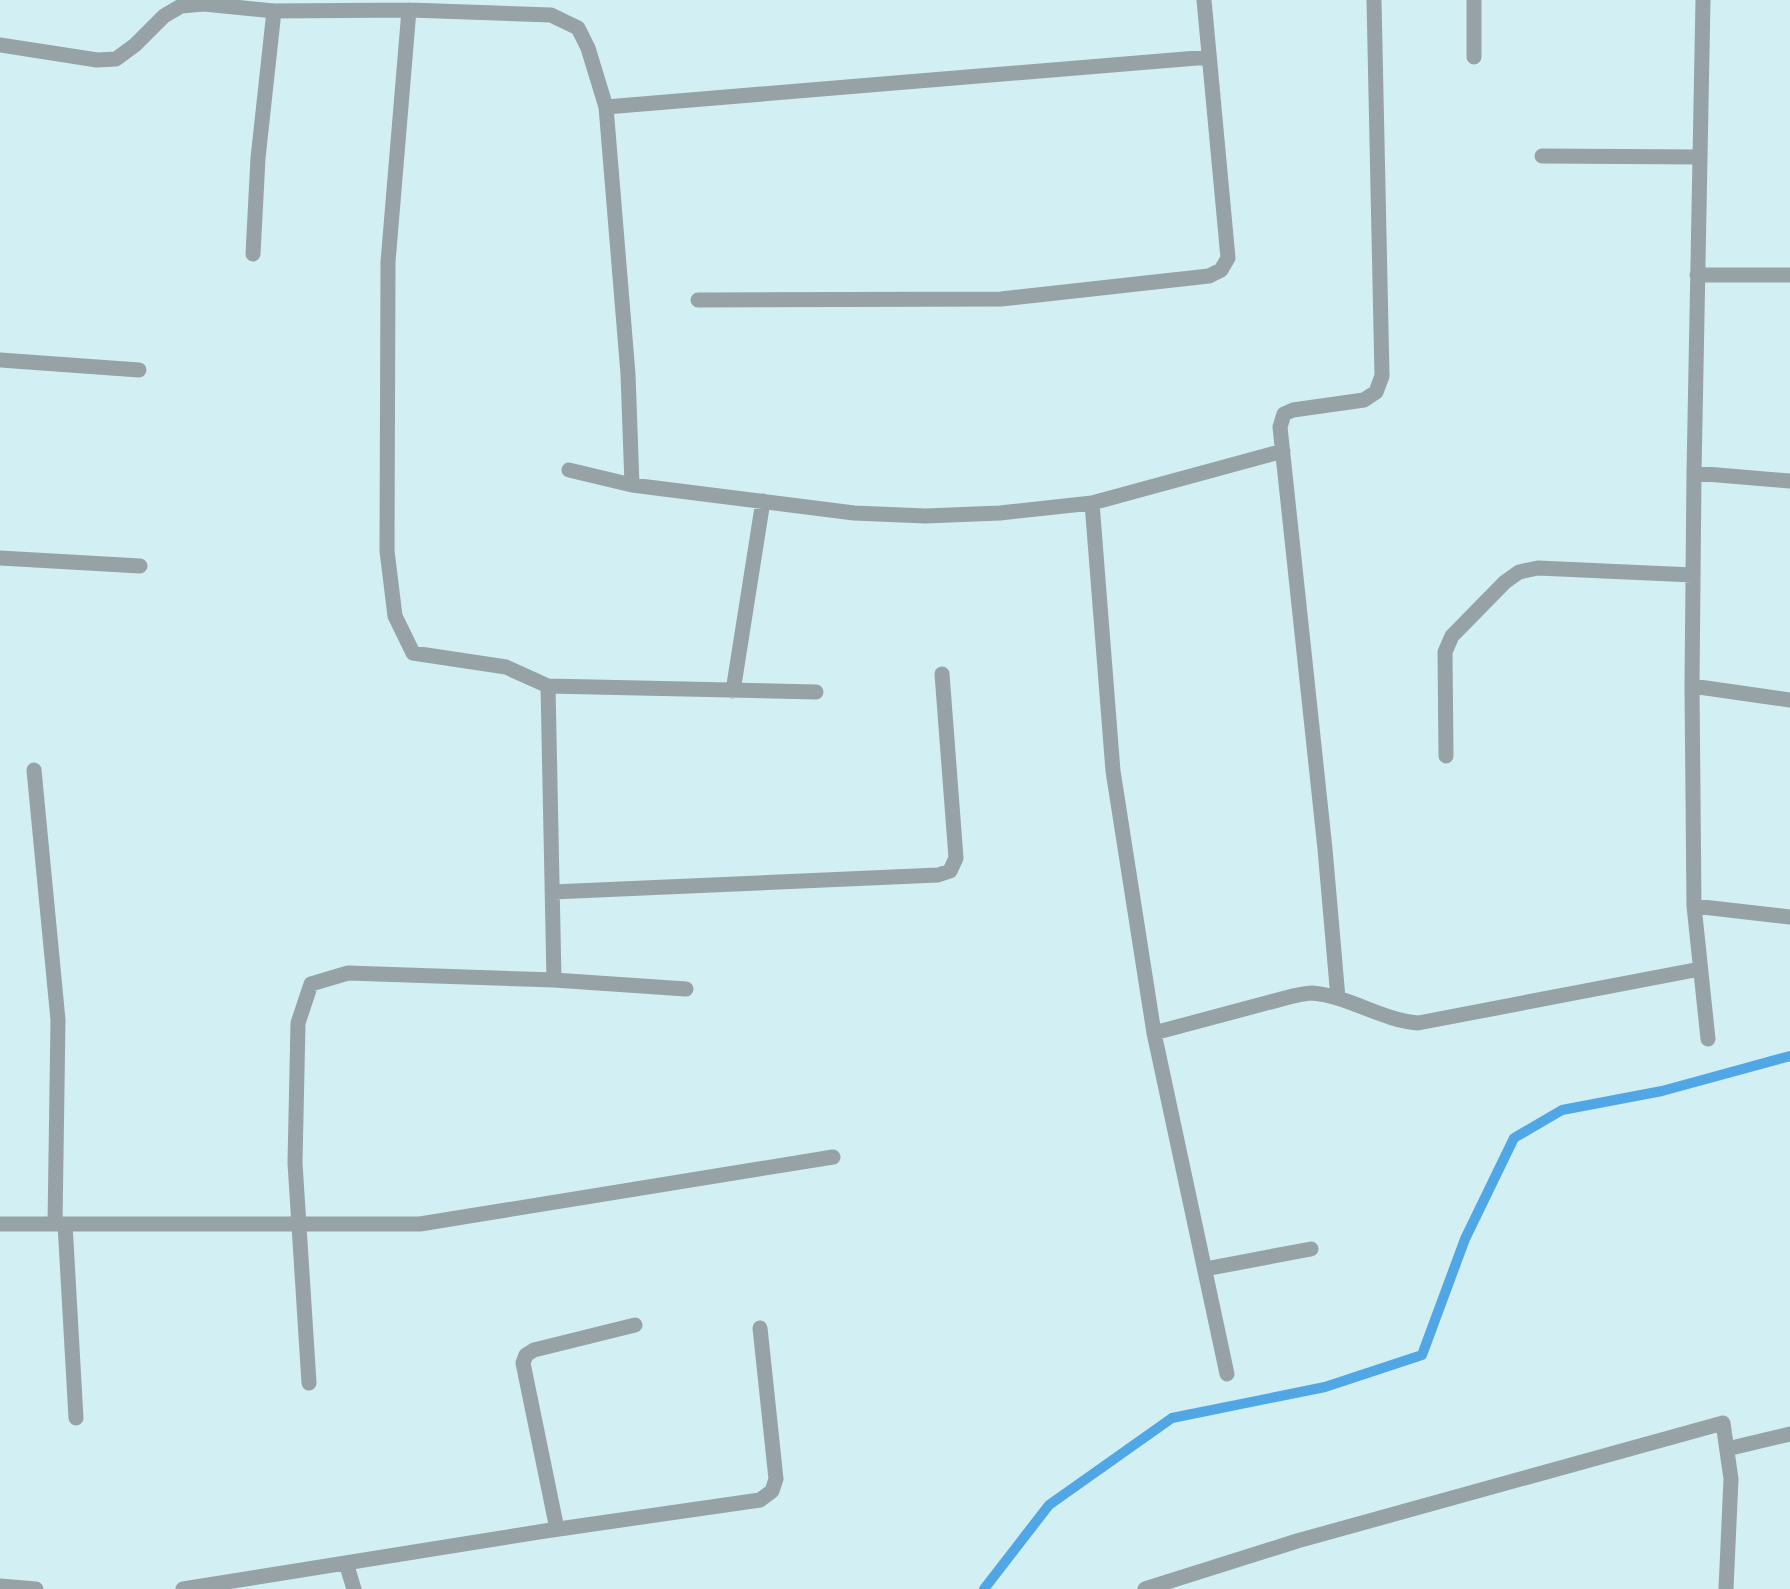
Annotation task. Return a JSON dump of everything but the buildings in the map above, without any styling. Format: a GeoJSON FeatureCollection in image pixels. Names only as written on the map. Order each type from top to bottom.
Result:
{"type":"FeatureCollection","features":[{"type":"Feature","properties":{"kind":"street"},"geometry":{"type":"LineString","coordinates":[[698,300],[1001,299],[1209,276],[1221,270],[1228,258],[1204,0]]}},
{"type":"Feature","properties":{"kind":"street"},"geometry":{"type":"LineString","coordinates":[[1338,998],[1280,427],[1284,414],[1293,410],[1364,399],[1376,392],[1382,376],[1374,0]]}},
{"type":"Feature","properties":{"kind":"street"},"geometry":{"type":"LineString","coordinates":[[1474,0],[1474,57]]}},
{"type":"Feature","properties":{"kind":"street"},"geometry":{"type":"LineString","coordinates":[[1703,0],[1692,686],[1694,906],[1708,1039]]}},
{"type":"Feature","properties":{"kind":"street"},"geometry":{"type":"LineString","coordinates":[[0,45],[97,60],[116,59],[135,45],[164,16],[181,6],[202,2],[274,11],[409,10],[551,15],[578,28],[588,48],[606,107],[628,374],[632,485]]}},
{"type":"Feature","properties":{"kind":"street"},"geometry":{"type":"LineString","coordinates":[[409,10],[388,262],[387,551],[395,616],[413,653],[506,667],[548,686],[816,692]]}},
{"type":"Feature","properties":{"kind":"street"},"geometry":{"type":"LineString","coordinates":[[253,254],[258,158],[274,11]]}},
{"type":"Feature","properties":{"kind":"street"},"geometry":{"type":"LineString","coordinates":[[606,107],[1209,57]]}},
{"type":"Feature","properties":{"kind":"street"},"geometry":{"type":"LineString","coordinates":[[1542,156],[1700,157]]}},
{"type":"Feature","properties":{"kind":"street"},"geometry":{"type":"LineString","coordinates":[[1697,275],[1790,275]]}},
{"type":"Feature","properties":{"kind":"street"},"geometry":{"type":"LineString","coordinates":[[0,360],[139,370]]}},
{"type":"Feature","properties":{"kind":"street"},"geometry":{"type":"LineString","coordinates":[[569,470],[632,485],[854,513],[925,516],[1000,513],[1092,503],[1283,451]]}},
{"type":"Feature","properties":{"kind":"street"},"geometry":{"type":"LineString","coordinates":[[1694,473],[1790,481]]}},
{"type":"Feature","properties":{"kind":"street"},"geometry":{"type":"LineString","coordinates":[[733,690],[763,501]]}},
{"type":"Feature","properties":{"kind":"street"},"geometry":{"type":"LineString","coordinates":[[1092,503],[1113,771],[1154,1033],[1227,1374]]}},
{"type":"Feature","properties":{"kind":"street"},"geometry":{"type":"LineString","coordinates":[[0,558],[140,566]]}},
{"type":"Feature","properties":{"kind":"street"},"geometry":{"type":"LineString","coordinates":[[1446,756],[1445,652],[1452,636],[1505,582],[1519,572],[1538,568],[1693,574]]}},
{"type":"Feature","properties":{"kind":"street"},"geometry":{"type":"LineString","coordinates":[[552,892],[938,875],[950,871],[956,858],[942,674]]}},
{"type":"Feature","properties":{"kind":"street"},"geometry":{"type":"LineString","coordinates":[[548,686],[554,980]]}},
{"type":"Feature","properties":{"kind":"street"},"geometry":{"type":"LineString","coordinates":[[1692,686],[1790,700]]}},
{"type":"Feature","properties":{"kind":"street"},"geometry":{"type":"LineString","coordinates":[[34,770],[58,1020],[60,1224],[76,1418]]}},
{"type":"Feature","properties":{"kind":"street"},"geometry":{"type":"LineString","coordinates":[[1694,906],[1790,917]]}},
{"type":"Feature","properties":{"kind":"street"},"geometry":{"type":"LineString","coordinates":[[1154,1033],[1311,993],[1338,998],[1402,1022],[1418,1023],[1700,969]]}},
{"type":"Feature","properties":{"kind":"street"},"geometry":{"type":"LineString","coordinates":[[309,1383],[295,1163],[298,1023],[311,984],[348,973],[554,980],[686,989]]}},
{"type":"Feature","properties":{"kind":"street"},"geometry":{"type":"LineString","coordinates":[[0,1224],[420,1224],[833,1157]]}},
{"type":"Feature","properties":{"kind":"street"},"geometry":{"type":"LineString","coordinates":[[1205,1269],[1311,1249]]}},
{"type":"Feature","properties":{"kind":"street"},"geometry":{"type":"LineString","coordinates":[[557,1529],[523,1363],[526,1355],[534,1350],[635,1325]]}},
{"type":"Feature","properties":{"kind":"street"},"geometry":{"type":"LineString","coordinates":[[183,1589],[557,1529],[760,1500],[772,1491],[776,1479],[760,1328]]}},
{"type":"Feature","properties":{"kind":"street"},"geometry":{"type":"LineString","coordinates":[[1145,1589],[1297,1540],[1723,1423],[1731,1479],[1726,1589]]}},
{"type":"Feature","properties":{"kind":"street"},"geometry":{"type":"LineString","coordinates":[[1727,1449],[1790,1434]]}},
{"type":"Feature","properties":{"kind":"street"},"geometry":{"type":"LineString","coordinates":[[346,1563],[354,1589]]}},
{"type":"Feature","properties":{"kind":"street"},"geometry":{"type":"LineString","coordinates":[[0,1586],[36,1589]]}},
{"type":"Feature","properties":{"kind":"waterway"},"geometry":{"type":"LineString","coordinates":[[984,1589],[1049,1505],[1172,1418],[1325,1387],[1422,1355],[1465,1239],[1514,1138],[1562,1110],[1662,1091],[1790,1056]]}}]}
